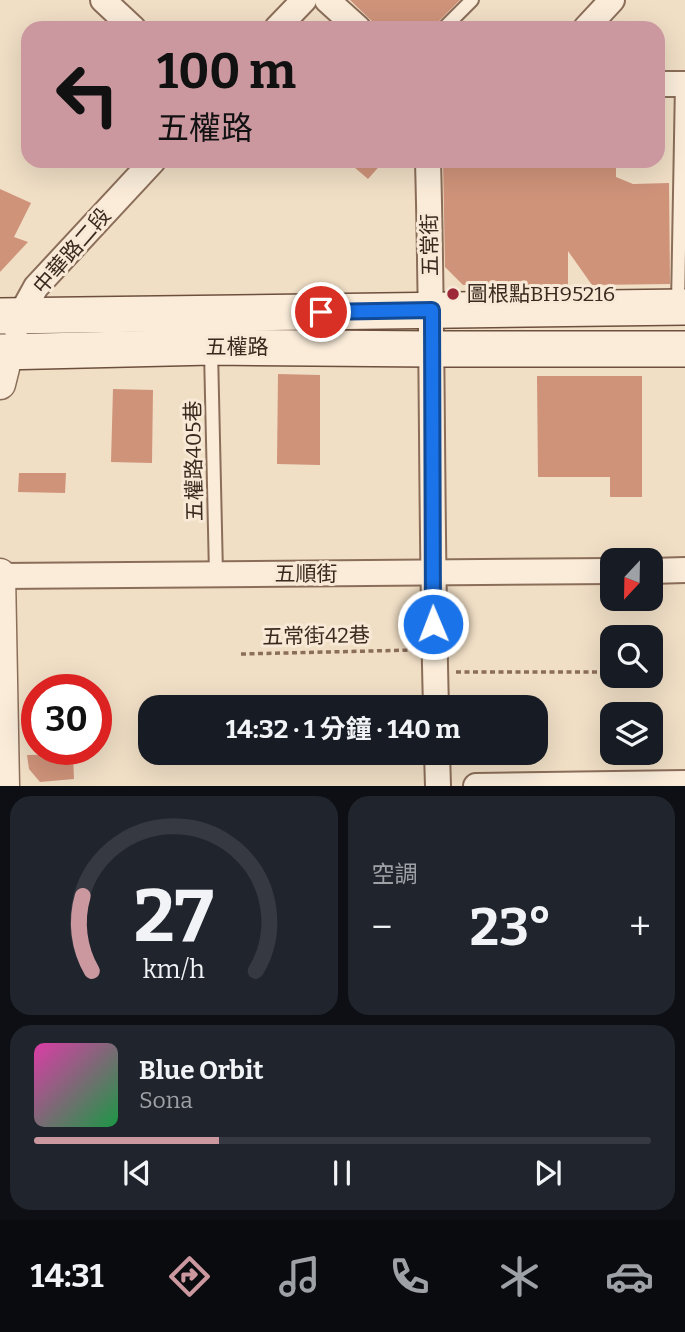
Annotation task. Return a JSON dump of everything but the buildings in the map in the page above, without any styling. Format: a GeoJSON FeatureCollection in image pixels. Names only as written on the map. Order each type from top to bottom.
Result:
{"type":"FeatureCollection","features":[{"type":"Feature","properties":{"kind":"main road","name":"五權路"},"geometry":{"type":"LineString","coordinates":[[10,316],[681,307]]}},
{"type":"Feature","properties":{"kind":"main road","name":"五權路"},"geometry":{"type":"LineString","coordinates":[[3,362],[211,347],[685,349]]}},
{"type":"Feature","properties":{"kind":"street"},"geometry":{"type":"LineString","coordinates":[[103,0],[126,21]]}},
{"type":"Feature","properties":{"kind":"street"},"geometry":{"type":"LineString","coordinates":[[284,21],[304,0]]}},
{"type":"Feature","properties":{"kind":"street"},"geometry":{"type":"LineString","coordinates":[[327,0],[350,21]]}},
{"type":"Feature","properties":{"kind":"street"},"geometry":{"type":"LineString","coordinates":[[592,21],[612,0]]}},
{"type":"Feature","properties":{"kind":"street","name":"中華路二段"},"geometry":{"type":"LineString","coordinates":[[3,362],[10,316],[146,168]]}},
{"type":"Feature","properties":{"kind":"street","name":"五常街"},"geometry":{"type":"LineString","coordinates":[[428,168],[435,695]]}},
{"type":"Feature","properties":{"kind":"street"},"geometry":{"type":"LineString","coordinates":[[663,571],[685,570]]}},
{"type":"Feature","properties":{"kind":"street","name":"五順街"},"geometry":{"type":"LineString","coordinates":[[0,575],[600,571]]}},
{"type":"Feature","properties":{"kind":"street"},"geometry":{"type":"LineString","coordinates":[[0,575],[4,786]]}},
{"type":"Feature","properties":{"kind":"street"},"geometry":{"type":"LineString","coordinates":[[437,765],[438,786]]}},
{"type":"Feature","properties":{"kind":"street"},"geometry":{"type":"LineString","coordinates":[[476,786],[685,783]]}},
{"type":"Feature","properties":{"kind":"lane"},"geometry":{"type":"LineString","coordinates":[[451,21],[471,0]]}},
{"type":"Feature","properties":{"kind":"lane"},"geometry":{"type":"LineString","coordinates":[[675,84],[681,307]]}},
{"type":"Feature","properties":{"kind":"lane","name":"五權路405巷"},"geometry":{"type":"LineString","coordinates":[[211,347],[216,574]]}},
{"type":"Feature","properties":{"kind":"path","name":"五常街42巷"},"geometry":{"type":"LineString","coordinates":[[241,653],[600,671]]}},
{"type":"Feature","properties":{"kind":"place","name":"圖根點BH95216"},"geometry":{"type":"Point","coordinates":[453,294]}},
{"type":"Feature","properties":{"kind":"route"},"geometry":{"type":"LineString","coordinates":[[321,312],[432,310],[433,624]]}}]}
